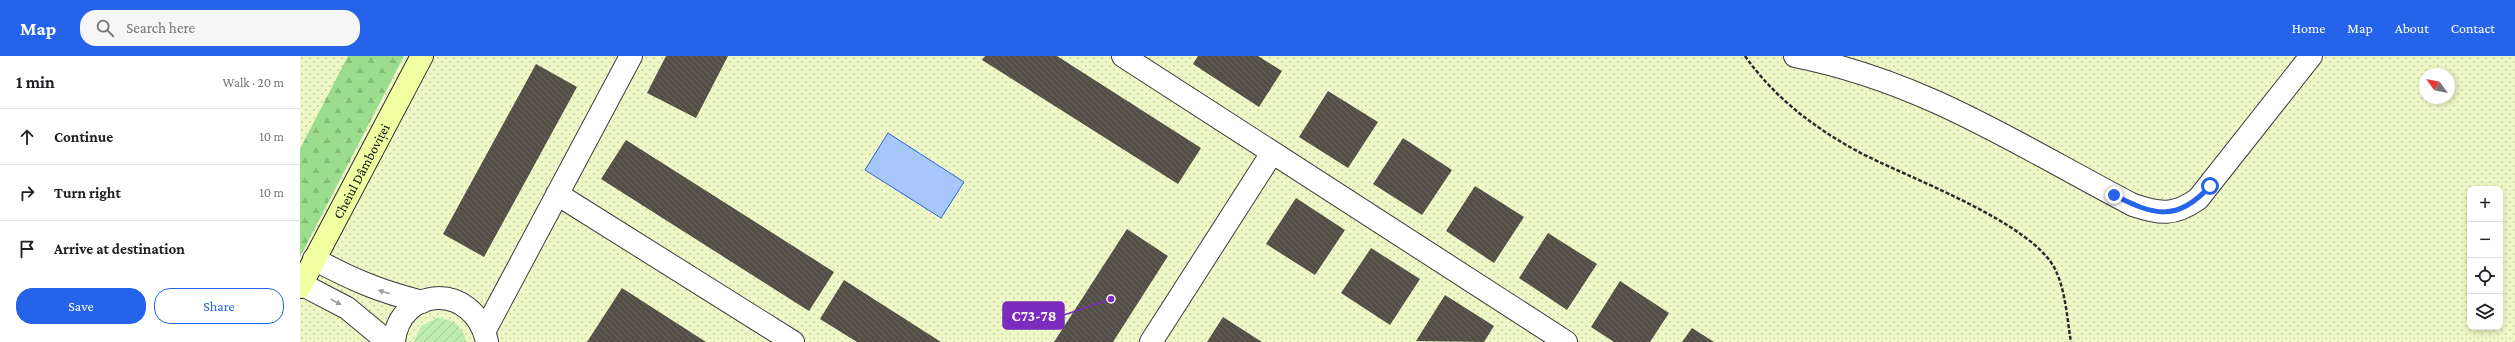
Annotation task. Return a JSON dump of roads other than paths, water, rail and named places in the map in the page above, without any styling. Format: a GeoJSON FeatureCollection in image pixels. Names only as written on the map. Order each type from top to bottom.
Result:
{"type":"FeatureCollection","features":[{"type":"Feature","properties":{"kind":"street","name":"Cheiul Dâmboviței"},"geometry":{"type":"LineString","coordinates":[[301,285],[422,56]]}},
{"type":"Feature","properties":{"kind":"street"},"geometry":{"type":"LineString","coordinates":[[486,336],[557,194],[631,56]]}},
{"type":"Feature","properties":{"kind":"street"},"geometry":{"type":"LineString","coordinates":[[1123,56],[1272,154],[1566,342]]}},
{"type":"Feature","properties":{"kind":"street"},"geometry":{"type":"LineString","coordinates":[[1795,56],[1850,69],[1914,91],[1983,122],[2133,205],[2160,213],[2185,208],[2198,199],[2311,56]]}},
{"type":"Feature","properties":{"kind":"street"},"geometry":{"type":"LineString","coordinates":[[1151,342],[1272,154]]}},
{"type":"Feature","properties":{"kind":"street"},"geometry":{"type":"LineString","coordinates":[[557,194],[793,342]]}},
{"type":"Feature","properties":{"kind":"street"},"geometry":{"type":"LineString","coordinates":[[314,260],[372,288],[422,302]]}},
{"type":"Feature","properties":{"kind":"street"},"geometry":{"type":"LineString","coordinates":[[301,285],[347,308],[388,342]]}},
{"type":"Feature","properties":{"kind":"street"},"geometry":{"type":"LineString","coordinates":[[394,342],[401,320],[410,309],[422,302],[437,298],[453,300],[467,306],[478,316],[486,336]]}},
{"type":"Feature","properties":{"kind":"water"},"geometry":{"type":"Polygon","coordinates":[[[888,133],[964,182],[941,218],[865,170],[888,133]]]}},
{"type":"Feature","properties":{"kind":"place","name":"C73-78"},"geometry":{"type":"Point","coordinates":[1111,299]}}]}
